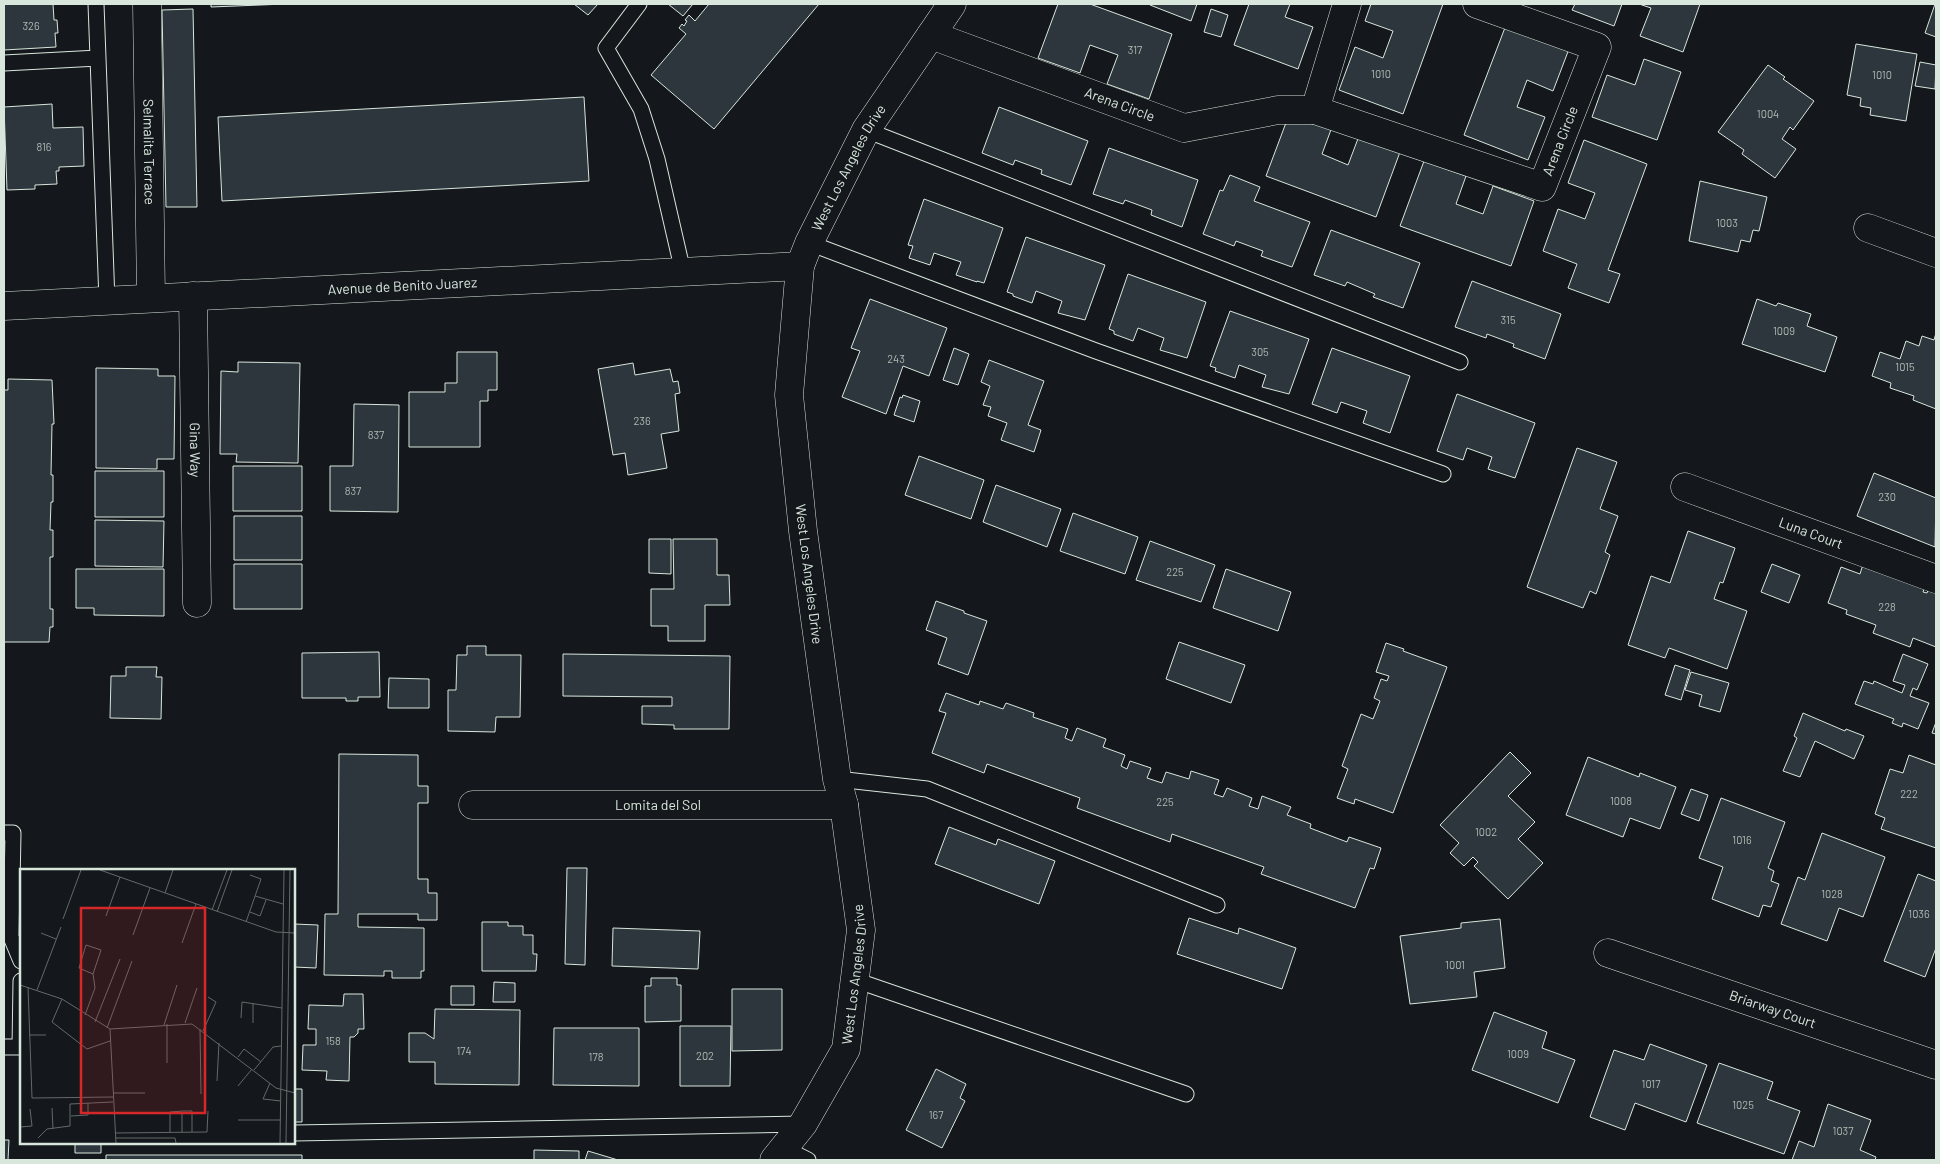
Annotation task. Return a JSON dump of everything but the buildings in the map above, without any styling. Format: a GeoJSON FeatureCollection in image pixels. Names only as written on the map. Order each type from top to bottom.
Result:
{"type":"FeatureCollection","features":[{"type":"Feature","properties":{"kind":"street","name":"Selmalita Terrace"},"geometry":{"type":"LineString","coordinates":[[147,4],[151,298]]}},
{"type":"Feature","properties":{"kind":"street","name":"West Los Angeles Drive"},"geometry":{"type":"LineString","coordinates":[[779,1154],[803,1124],[846,1049],[862,930],[840,792],[803,531],[789,395],[804,255],[866,130],[952,4]]}},
{"type":"Feature","properties":{"kind":"street"},"geometry":{"type":"LineString","coordinates":[[1316,110],[1347,4]]}},
{"type":"Feature","properties":{"kind":"street","name":"Arena Circle"},"geometry":{"type":"LineString","coordinates":[[931,35],[1184,128],[1278,110],[1316,110],[1542,187],[1597,47],[1477,4]]}},
{"type":"Feature","properties":{"kind":"street"},"geometry":{"type":"LineString","coordinates":[[1868,228],[1936,254]]}},
{"type":"Feature","properties":{"kind":"street","name":"Avenue de Benito Juarez"},"geometry":{"type":"LineString","coordinates":[[4,306],[683,272],[804,255]]}},
{"type":"Feature","properties":{"kind":"street","name":"Gina Way"},"geometry":{"type":"LineString","coordinates":[[193,296],[198,603]]}},
{"type":"Feature","properties":{"kind":"street","name":"Luna Court"},"geometry":{"type":"LineString","coordinates":[[1685,487],[1936,579]]}},
{"type":"Feature","properties":{"kind":"street","name":"Lomita del Sol"},"geometry":{"type":"LineString","coordinates":[[473,805],[840,792]]}},
{"type":"Feature","properties":{"kind":"street","name":"Briarway Court"},"geometry":{"type":"LineString","coordinates":[[1608,953],[1936,1065]]}},
{"type":"Feature","properties":{"kind":"lane"},"geometry":{"type":"LineString","coordinates":[[96,4],[108,301]]}},
{"type":"Feature","properties":{"kind":"lane"},"geometry":{"type":"LineString","coordinates":[[640,4],[606,48],[641,109],[657,159],[683,272]]}},
{"type":"Feature","properties":{"kind":"lane"},"geometry":{"type":"LineString","coordinates":[[4,63],[98,58]]}},
{"type":"Feature","properties":{"kind":"lane"},"geometry":{"type":"LineString","coordinates":[[866,130],[1460,362]]}},
{"type":"Feature","properties":{"kind":"lane"},"geometry":{"type":"LineString","coordinates":[[804,255],[1105,355],[1443,474]]}},
{"type":"Feature","properties":{"kind":"lane"},"geometry":{"type":"LineString","coordinates":[[840,792],[927,789],[1217,904]]}},
{"type":"Feature","properties":{"kind":"lane"},"geometry":{"type":"LineString","coordinates":[[4,833],[14,833],[11,937],[14,952]]}},
{"type":"Feature","properties":{"kind":"lane"},"geometry":{"type":"LineString","coordinates":[[855,980],[1186,1094]]}},
{"type":"Feature","properties":{"kind":"lane"},"geometry":{"type":"LineString","coordinates":[[4,1047],[20,1047]]}},
{"type":"Feature","properties":{"kind":"lane"},"geometry":{"type":"LineString","coordinates":[[295,1133],[803,1124]]}},
{"type":"Feature","properties":{"kind":"lane"},"geometry":{"type":"LineString","coordinates":[[779,1154],[808,1160]]}}]}
